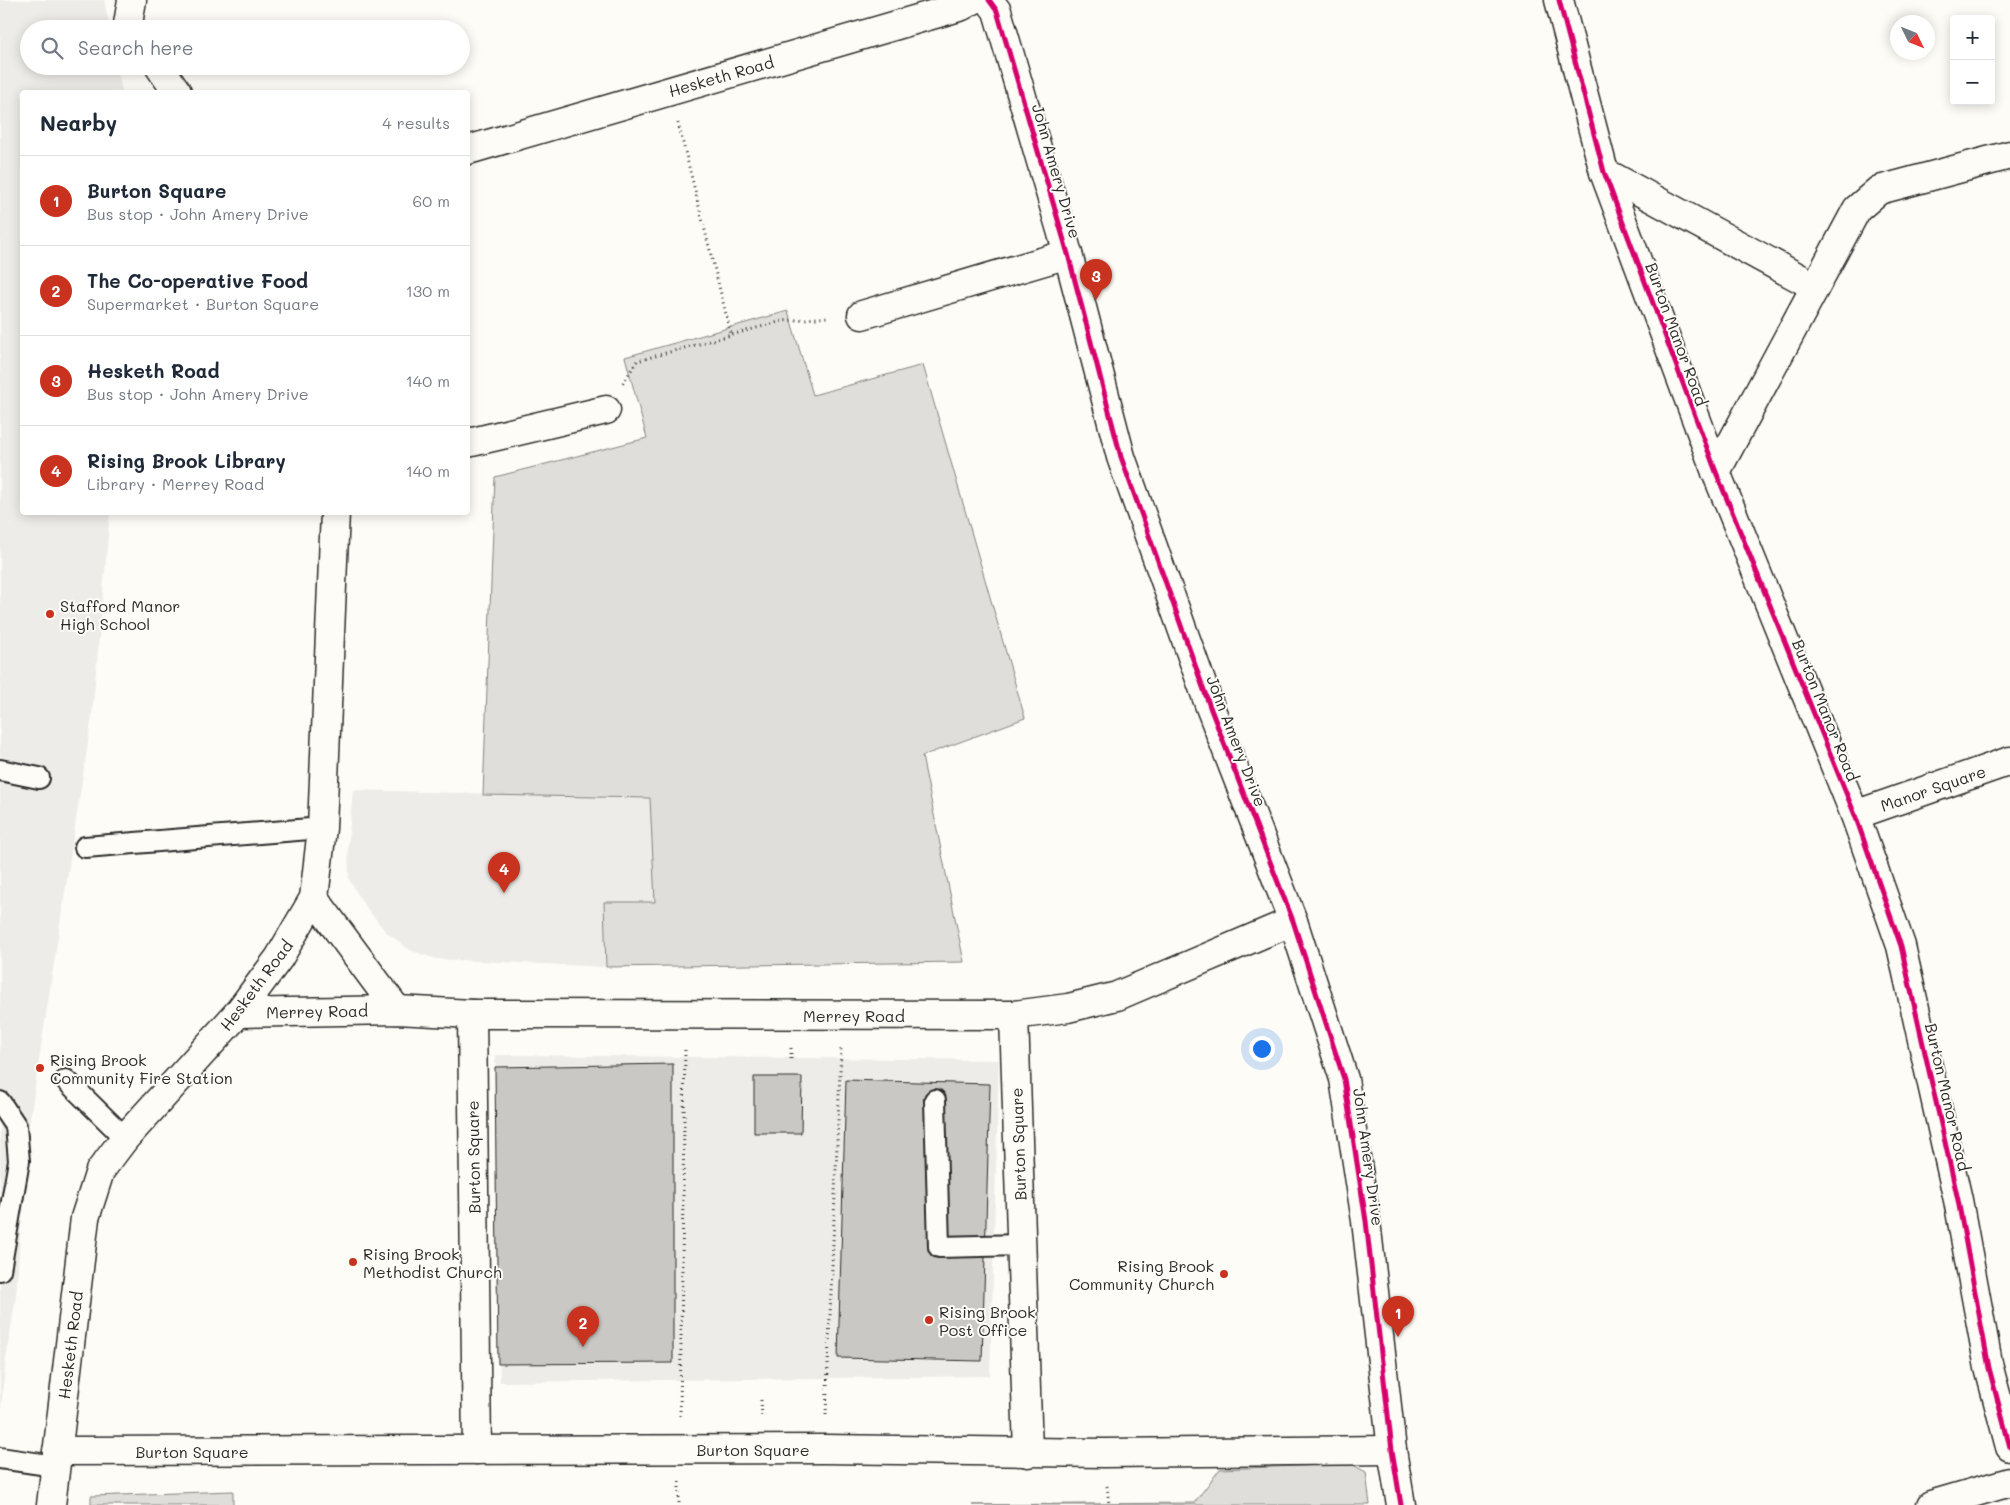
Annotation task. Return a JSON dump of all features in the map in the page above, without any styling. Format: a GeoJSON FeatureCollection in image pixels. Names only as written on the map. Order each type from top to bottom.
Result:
{"type":"FeatureCollection","features":[{"type":"Feature","properties":{"kind":"street"},"geometry":{"type":"LineString","coordinates":[[129,20],[132,0]]}},
{"type":"Feature","properties":{"kind":"street","name":"Hesketh Road"},"geometry":{"type":"LineString","coordinates":[[470,149],[962,6],[973,0]]}},
{"type":"Feature","properties":{"kind":"street","name":"John Amery Drive"},"geometry":{"type":"LineString","coordinates":[[989,0],[997,11],[1068,254],[1121,457],[1210,707],[1293,921],[1344,1080],[1366,1221],[1392,1450],[1401,1505]]}},
{"type":"Feature","properties":{"kind":"street","name":"Burton Manor Road"},"geometry":{"type":"LineString","coordinates":[[1560,0],[1604,172],[1716,472],[1855,815],[1901,946],[1958,1200],[1990,1368],[2010,1447]]}},
{"type":"Feature","properties":{"kind":"street"},"geometry":{"type":"LineString","coordinates":[[165,75],[176,90]]}},
{"type":"Feature","properties":{"kind":"street"},"geometry":{"type":"LineString","coordinates":[[1716,472],[1814,286],[1857,209],[1879,190],[2010,155]]}},
{"type":"Feature","properties":{"kind":"street"},"geometry":{"type":"LineString","coordinates":[[1604,172],[1814,286]]}},
{"type":"Feature","properties":{"kind":"street"},"geometry":{"type":"LineString","coordinates":[[862,314],[1068,254]]}},
{"type":"Feature","properties":{"kind":"street"},"geometry":{"type":"LineString","coordinates":[[470,443],[606,410]]}},
{"type":"Feature","properties":{"kind":"street","name":"Hesketh Road"},"geometry":{"type":"LineString","coordinates":[[51,1505],[85,1218],[100,1171],[125,1138],[238,1013],[279,958],[314,898],[322,828],[335,515]]}},
{"type":"Feature","properties":{"kind":"street","name":"Manor Square"},"geometry":{"type":"LineString","coordinates":[[1855,815],[2010,761]]}},
{"type":"Feature","properties":{"kind":"street","name":"Merrey Road"},"geometry":{"type":"LineString","coordinates":[[314,898],[397,1010]]}},
{"type":"Feature","properties":{"kind":"street","name":"Merrey Road"},"geometry":{"type":"LineString","coordinates":[[238,1013],[397,1010],[472,1014],[1014,1015],[1068,1008],[1117,996],[1293,921]]}},
{"type":"Feature","properties":{"kind":"street","name":"Burton Square"},"geometry":{"type":"LineString","coordinates":[[472,1014],[477,1450]]}},
{"type":"Feature","properties":{"kind":"street","name":"Burton Square"},"geometry":{"type":"LineString","coordinates":[[1014,1015],[1028,1453]]}},
{"type":"Feature","properties":{"kind":"street","name":"Burton Square"},"geometry":{"type":"LineString","coordinates":[[56,1459],[477,1450],[825,1448],[1028,1453],[1392,1450]]}},
{"type":"Feature","properties":{"kind":"street"},"geometry":{"type":"LineString","coordinates":[[1931,1505],[2010,1482]]}},
{"type":"Feature","properties":{"kind":"lane"},"geometry":{"type":"LineString","coordinates":[[0,770],[39,778]]}},
{"type":"Feature","properties":{"kind":"lane"},"geometry":{"type":"LineString","coordinates":[[85,847],[322,828]]}},
{"type":"Feature","properties":{"kind":"lane"},"geometry":{"type":"LineString","coordinates":[[66,1080],[125,1138]]}},
{"type":"Feature","properties":{"kind":"lane"},"geometry":{"type":"LineString","coordinates":[[935,1100],[939,1248],[1022,1246]]}},
{"type":"Feature","properties":{"kind":"lane"},"geometry":{"type":"LineString","coordinates":[[0,1102],[16,1126],[19,1161],[0,1270]]}},
{"type":"Feature","properties":{"kind":"lane"},"geometry":{"type":"LineString","coordinates":[[0,1458],[56,1459]]}},
{"type":"Feature","properties":{"kind":"path"},"geometry":{"type":"LineString","coordinates":[[670,91],[731,334]]}},
{"type":"Feature","properties":{"kind":"path"},"geometry":{"type":"LineString","coordinates":[[606,410],[637,361],[782,321],[862,314]]}},
{"type":"Feature","properties":{"kind":"path"},"geometry":{"type":"LineString","coordinates":[[678,1449],[682,1362],[686,1014]]}},
{"type":"Feature","properties":{"kind":"path"},"geometry":{"type":"LineString","coordinates":[[825,1448],[842,1014]]}},
{"type":"Feature","properties":{"kind":"shaded area","name":"Stafford Manor High School"},"geometry":{"type":"Polygon","coordinates":[[[0,0],[104,0],[108,20],[20,20],[20,75],[119,75],[122,90],[20,90],[20,515],[110,515],[92,716],[27,1138],[16,1296],[6,1358],[0,1417],[0,0]]]}},
{"type":"Feature","properties":{"kind":"shaded area"},"geometry":{"type":"Polygon","coordinates":[[[788,311],[813,395],[923,365],[1025,718],[922,756],[964,962],[606,967],[604,902],[655,902],[650,798],[483,795],[495,477],[647,438],[625,357],[788,311]]]}},
{"type":"Feature","properties":{"kind":"shaded area"},"geometry":{"type":"Polygon","coordinates":[[[353,790],[650,798],[655,902],[604,903],[606,967],[436,959],[410,950],[385,931],[363,903],[349,879],[348,846],[353,790]]]}},
{"type":"Feature","properties":{"kind":"shaded area"},"geometry":{"type":"Polygon","coordinates":[[[495,1055],[999,1060],[990,1376],[500,1382],[495,1055]]]}},
{"type":"Feature","properties":{"kind":"shaded area"},"geometry":{"type":"Polygon","coordinates":[[[1351,1464],[1366,1472],[1370,1505],[972,1505],[1194,1503],[1220,1469],[1351,1464]]]}},
{"type":"Feature","properties":{"kind":"shaded area"},"geometry":{"type":"Polygon","coordinates":[[[233,1491],[233,1505],[91,1505],[91,1496],[233,1491]]]}},
{"type":"Feature","properties":{"kind":"building"},"geometry":{"type":"Polygon","coordinates":[[[673,1064],[673,1363],[498,1364],[495,1067],[673,1064]]]}},
{"type":"Feature","properties":{"kind":"building"},"geometry":{"type":"Polygon","coordinates":[[[754,1077],[802,1077],[801,1133],[754,1133],[754,1077]]]}},
{"type":"Feature","properties":{"kind":"building"},"geometry":{"type":"Polygon","coordinates":[[[846,1080],[990,1084],[982,1361],[838,1358],[846,1080]]]}},
{"type":"Feature","properties":{"kind":"cycle path"},"geometry":{"type":"LineString","coordinates":[[989,0],[997,11],[1068,254],[1121,457],[1210,707],[1293,921],[1344,1079],[1366,1221],[1392,1450],[1401,1505]]}},
{"type":"Feature","properties":{"kind":"cycle path"},"geometry":{"type":"LineString","coordinates":[[1559,0],[1604,172],[1716,472],[1855,815],[1901,946],[1958,1200],[1989,1368],[2010,1447]]}},
{"type":"Feature","properties":{"kind":"place","name":"Hesketh Road"},"geometry":{"type":"Point","coordinates":[1096,300]}},
{"type":"Feature","properties":{"kind":"place","name":"Stafford Manor High School"},"geometry":{"type":"Point","coordinates":[50,614]}},
{"type":"Feature","properties":{"kind":"place","name":"Rising Brook Library"},"geometry":{"type":"Point","coordinates":[504,893]}},
{"type":"Feature","properties":{"kind":"place","name":"Rising Brook Community Fire Station"},"geometry":{"type":"Point","coordinates":[40,1068]}},
{"type":"Feature","properties":{"kind":"place","name":"Rising Brook Methodist Church"},"geometry":{"type":"Point","coordinates":[353,1262]}},
{"type":"Feature","properties":{"kind":"place","name":"Rising Brook Community Church"},"geometry":{"type":"Point","coordinates":[1224,1274]}},
{"type":"Feature","properties":{"kind":"place","name":"Rising Brook Post Office"},"geometry":{"type":"Point","coordinates":[929,1320]}},
{"type":"Feature","properties":{"kind":"place","name":"Burton Square"},"geometry":{"type":"Point","coordinates":[1398,1337]}},
{"type":"Feature","properties":{"kind":"place","name":"The Co-operative Food"},"geometry":{"type":"Point","coordinates":[583,1347]}}]}
